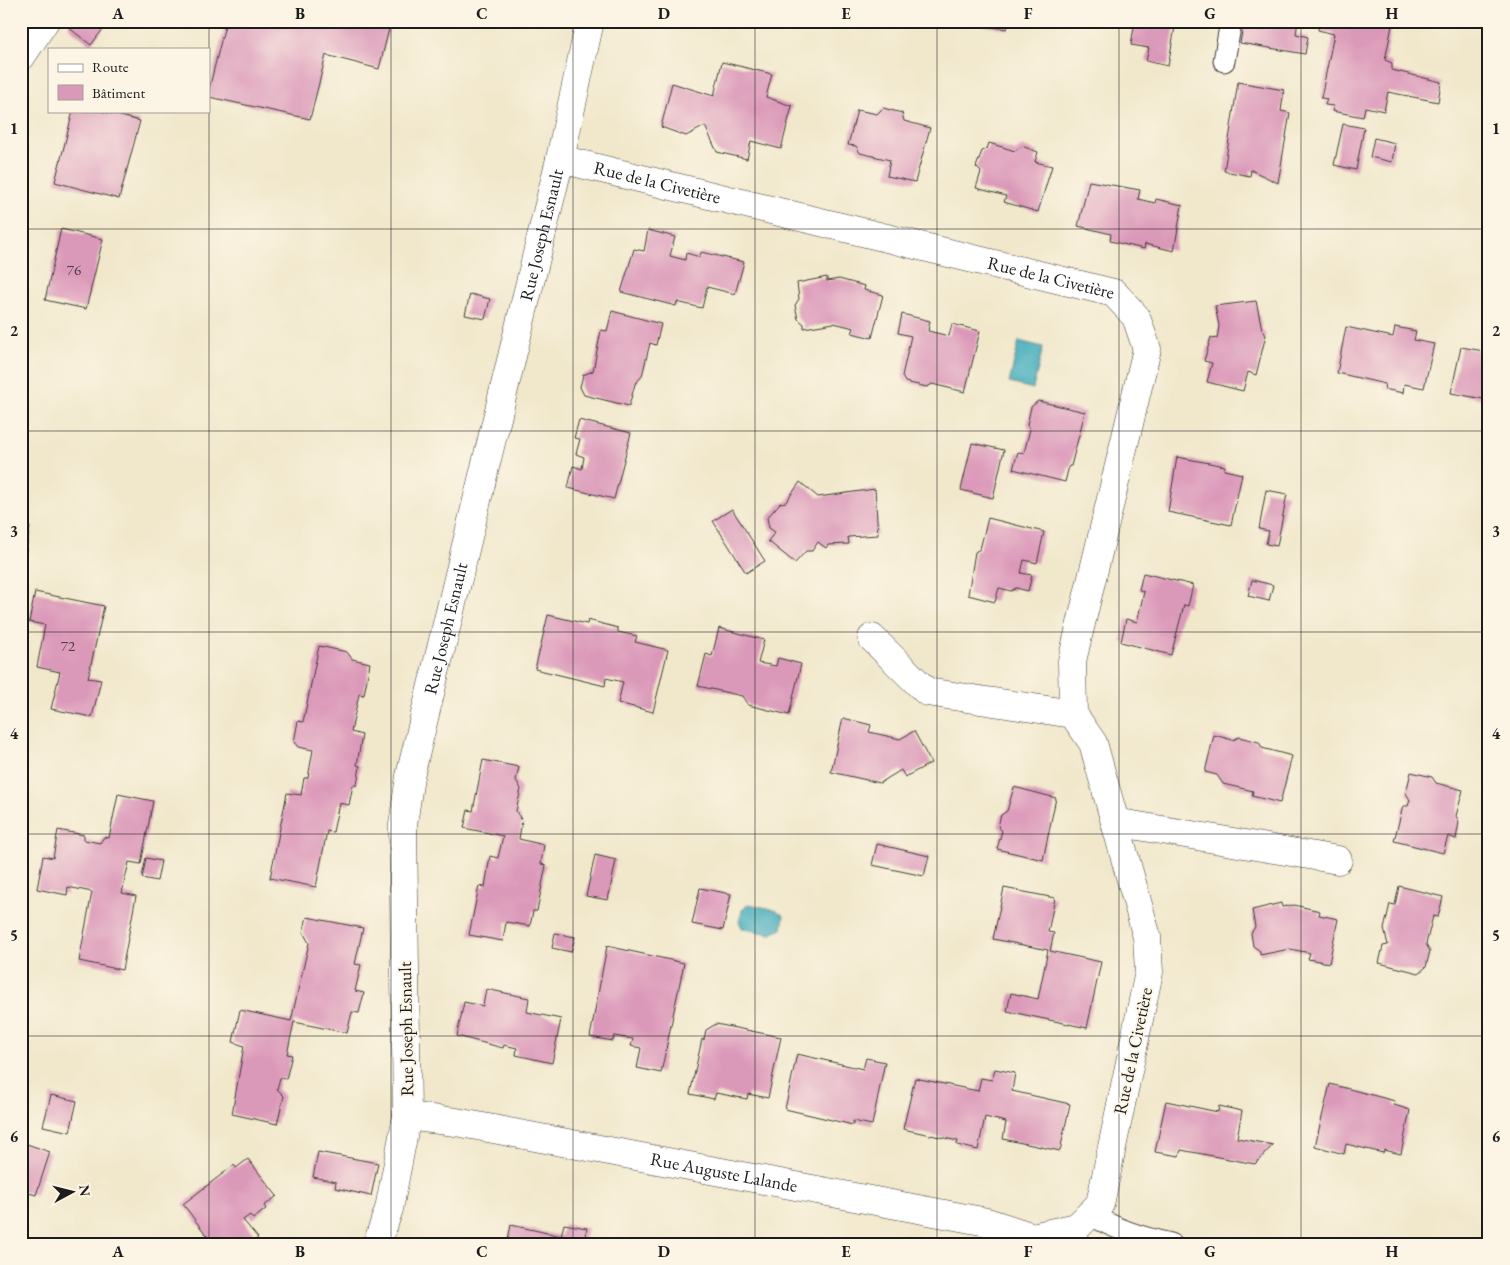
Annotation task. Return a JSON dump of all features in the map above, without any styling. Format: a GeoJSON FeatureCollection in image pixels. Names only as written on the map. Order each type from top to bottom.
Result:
{"type":"FeatureCollection","features":[{"type":"Feature","properties":{"kind":"street"},"geometry":{"type":"LineString","coordinates":[[21,58],[45,21]]}},
{"type":"Feature","properties":{"kind":"street","name":"Rue Joseph Esnault"},"geometry":{"type":"LineString","coordinates":[[377,1244],[389,1209],[407,1116],[403,825],[410,776],[560,159],[590,21]]}},
{"type":"Feature","properties":{"kind":"street","name":"Rue de la Civetière"},"geometry":{"type":"LineString","coordinates":[[560,159],[1114,293],[1136,317],[1147,349],[1072,661],[1073,714],[1093,743],[1147,937],[1149,972],[1100,1204],[1077,1227],[1032,1241]]}},
{"type":"Feature","properties":{"kind":"street"},"geometry":{"type":"LineString","coordinates":[[872,638],[927,692],[1073,714]]}},
{"type":"Feature","properties":{"kind":"street"},"geometry":{"type":"LineString","coordinates":[[1116,822],[1338,860]]}},
{"type":"Feature","properties":{"kind":"street","name":"Rue Auguste Lalande"},"geometry":{"type":"LineString","coordinates":[[407,1116],[456,1122],[978,1220],[1032,1241]]}},
{"type":"Feature","properties":{"kind":"lane"},"geometry":{"type":"LineString","coordinates":[[1224,62],[1231,21]]}},
{"type":"Feature","properties":{"kind":"lane"},"geometry":{"type":"LineString","coordinates":[[1090,1214],[1107,1225],[1138,1237],[1171,1244]]}},
{"type":"Feature","properties":{"kind":"water"},"geometry":{"type":"Polygon","coordinates":[[[1019,341],[1043,347],[1033,389],[1009,383],[1019,341]]]}},
{"type":"Feature","properties":{"kind":"water"},"geometry":{"type":"Polygon","coordinates":[[[749,904],[776,910],[784,916],[782,929],[771,934],[743,929],[739,922],[742,910],[749,904]]]}},
{"type":"Feature","properties":{"kind":"building"},"geometry":{"type":"Polygon","coordinates":[[[72,21],[109,21],[91,45],[68,27],[72,21]]]}},
{"type":"Feature","properties":{"kind":"building"},"geometry":{"type":"Polygon","coordinates":[[[226,21],[362,21],[389,29],[379,69],[326,55],[310,119],[210,97],[210,85],[226,21]]]}},
{"type":"Feature","properties":{"kind":"building"},"geometry":{"type":"Polygon","coordinates":[[[951,21],[1009,21],[1007,29],[951,21]]]}},
{"type":"Feature","properties":{"kind":"building"},"geometry":{"type":"Polygon","coordinates":[[[1135,21],[1176,21],[1168,66],[1146,61],[1149,48],[1131,45],[1135,21]]]}},
{"type":"Feature","properties":{"kind":"building"},"geometry":{"type":"Polygon","coordinates":[[[1244,21],[1298,21],[1296,34],[1308,37],[1305,54],[1240,43],[1244,21]]]}},
{"type":"Feature","properties":{"kind":"building"},"geometry":{"type":"Polygon","coordinates":[[[1312,21],[1393,21],[1385,60],[1392,63],[1392,70],[1441,82],[1438,102],[1388,92],[1384,111],[1365,107],[1363,117],[1332,111],[1334,106],[1325,105],[1327,99],[1321,98],[1334,34],[1318,30],[1319,24],[1312,21]]]}},
{"type":"Feature","properties":{"kind":"building"},"geometry":{"type":"Polygon","coordinates":[[[722,62],[772,74],[766,97],[792,106],[781,149],[751,141],[747,159],[717,152],[705,126],[686,136],[661,127],[672,83],[714,96],[722,62]]]}},
{"type":"Feature","properties":{"kind":"building"},"geometry":{"type":"Polygon","coordinates":[[[1238,82],[1284,90],[1281,111],[1290,113],[1278,183],[1251,170],[1250,176],[1224,171],[1238,82]]]}},
{"type":"Feature","properties":{"kind":"building"},"geometry":{"type":"Polygon","coordinates":[[[883,108],[902,113],[904,121],[930,128],[915,182],[887,176],[890,160],[860,153],[856,146],[848,145],[857,110],[877,114],[883,108]]]}},
{"type":"Feature","properties":{"kind":"building"},"geometry":{"type":"Polygon","coordinates":[[[73,112],[105,112],[140,121],[119,199],[55,182],[73,112]]]}},
{"type":"Feature","properties":{"kind":"building"},"geometry":{"type":"Polygon","coordinates":[[[1343,124],[1364,128],[1356,170],[1334,165],[1343,124]]]}},
{"type":"Feature","properties":{"kind":"building"},"geometry":{"type":"Polygon","coordinates":[[[1374,138],[1395,143],[1392,162],[1370,157],[1374,138]]]}},
{"type":"Feature","properties":{"kind":"building"},"geometry":{"type":"Polygon","coordinates":[[[989,143],[1015,151],[1022,146],[1038,152],[1035,162],[1052,166],[1038,212],[1004,202],[1006,196],[976,188],[981,172],[976,167],[982,151],[987,149],[989,143]]]}},
{"type":"Feature","properties":{"kind":"building"},"geometry":{"type":"Polygon","coordinates":[[[1089,181],[1140,190],[1138,199],[1155,203],[1156,199],[1182,205],[1174,251],[1145,244],[1144,249],[1110,241],[1111,234],[1078,226],[1089,181]]]}},
{"type":"Feature","properties":{"kind":"building"},"geometry":{"type":"Polygon","coordinates":[[[61,229],[103,239],[86,309],[45,300],[61,229]]]}},
{"type":"Feature","properties":{"kind":"building"},"geometry":{"type":"Polygon","coordinates":[[[648,230],[675,237],[670,256],[685,260],[686,253],[700,257],[701,252],[744,262],[735,294],[707,287],[702,308],[677,302],[676,306],[621,292],[634,249],[644,251],[648,230]]]}},
{"type":"Feature","properties":{"kind":"building"},"geometry":{"type":"Polygon","coordinates":[[[827,277],[827,281],[839,279],[865,286],[864,290],[883,295],[872,338],[852,333],[854,328],[834,323],[804,328],[804,324],[798,319],[795,305],[799,299],[797,283],[827,277]]]}},
{"type":"Feature","properties":{"kind":"building"},"geometry":{"type":"Polygon","coordinates":[[[470,294],[490,299],[485,319],[465,315],[470,294]]]}},
{"type":"Feature","properties":{"kind":"building"},"geometry":{"type":"Polygon","coordinates":[[[1256,301],[1262,329],[1266,335],[1256,375],[1248,372],[1243,391],[1207,382],[1212,363],[1204,361],[1211,337],[1217,339],[1219,326],[1215,306],[1256,301]]]}},
{"type":"Feature","properties":{"kind":"building"},"geometry":{"type":"Polygon","coordinates":[[[612,311],[661,324],[656,345],[650,343],[642,376],[635,384],[629,406],[584,395],[580,387],[583,375],[593,371],[601,330],[607,331],[612,311]]]}},
{"type":"Feature","properties":{"kind":"building"},"geometry":{"type":"Polygon","coordinates":[[[902,314],[930,321],[928,331],[949,336],[952,324],[980,331],[965,392],[932,384],[927,387],[905,382],[902,376],[911,336],[898,333],[902,314]]]}},
{"type":"Feature","properties":{"kind":"building"},"geometry":{"type":"Polygon","coordinates":[[[1346,327],[1393,337],[1395,327],[1416,331],[1414,340],[1434,344],[1424,388],[1404,384],[1403,393],[1384,389],[1385,384],[1337,373],[1346,327]]]}},
{"type":"Feature","properties":{"kind":"building"},"geometry":{"type":"Polygon","coordinates":[[[1461,347],[1489,352],[1489,400],[1451,393],[1461,347]]]}},
{"type":"Feature","properties":{"kind":"building"},"geometry":{"type":"Polygon","coordinates":[[[1038,401],[1085,412],[1065,482],[1013,469],[1018,452],[1024,453],[1030,429],[1027,425],[1031,407],[1038,401]]]}},
{"type":"Feature","properties":{"kind":"building"},"geometry":{"type":"Polygon","coordinates":[[[579,420],[631,433],[614,499],[568,488],[573,466],[582,469],[584,457],[576,454],[580,439],[574,438],[579,420]]]}},
{"type":"Feature","properties":{"kind":"building"},"geometry":{"type":"Polygon","coordinates":[[[972,443],[1004,450],[993,498],[961,490],[972,443]]]}},
{"type":"Feature","properties":{"kind":"building"},"geometry":{"type":"Polygon","coordinates":[[[1177,457],[1225,466],[1224,470],[1242,474],[1231,525],[1168,512],[1177,457]]]}},
{"type":"Feature","properties":{"kind":"building"},"geometry":{"type":"Polygon","coordinates":[[[800,482],[818,497],[875,489],[878,535],[848,537],[849,544],[828,545],[826,548],[818,542],[812,551],[806,551],[795,563],[768,541],[775,532],[769,528],[767,518],[780,503],[786,502],[800,482]]]}},
{"type":"Feature","properties":{"kind":"building"},"geometry":{"type":"Polygon","coordinates":[[[1266,490],[1287,494],[1277,546],[1266,544],[1269,531],[1259,529],[1266,490]]]}},
{"type":"Feature","properties":{"kind":"building"},"geometry":{"type":"Polygon","coordinates":[[[732,509],[765,561],[746,573],[713,521],[732,509]]]}},
{"type":"Feature","properties":{"kind":"building"},"geometry":{"type":"Polygon","coordinates":[[[988,518],[1044,532],[1037,563],[1024,560],[1021,573],[1032,575],[1028,591],[1016,588],[1011,591],[999,588],[995,602],[968,595],[975,552],[980,549],[988,518]]]}},
{"type":"Feature","properties":{"kind":"building"},"geometry":{"type":"Polygon","coordinates":[[[21,525],[30,527],[25,556],[21,555],[21,525]]]}},
{"type":"Feature","properties":{"kind":"building"},"geometry":{"type":"Polygon","coordinates":[[[1143,573],[1193,585],[1188,606],[1184,605],[1171,655],[1121,642],[1126,619],[1137,622],[1144,592],[1139,590],[1143,573]]]}},
{"type":"Feature","properties":{"kind":"building"},"geometry":{"type":"Polygon","coordinates":[[[1252,580],[1273,585],[1269,601],[1248,596],[1252,580]]]}},
{"type":"Feature","properties":{"kind":"building"},"geometry":{"type":"Polygon","coordinates":[[[35,592],[104,606],[88,678],[101,680],[92,717],[51,709],[60,672],[37,667],[45,625],[29,622],[35,592]]]}},
{"type":"Feature","properties":{"kind":"building"},"geometry":{"type":"Polygon","coordinates":[[[548,615],[587,624],[588,620],[618,628],[618,632],[637,636],[635,642],[668,650],[653,712],[618,703],[623,682],[606,678],[605,686],[535,669],[548,615]]]}},
{"type":"Feature","properties":{"kind":"building"},"geometry":{"type":"Polygon","coordinates":[[[719,628],[764,640],[758,663],[776,666],[778,658],[801,664],[789,715],[748,705],[742,696],[698,686],[706,654],[712,656],[719,628]]]}},
{"type":"Feature","properties":{"kind":"building"},"geometry":{"type":"Polygon","coordinates":[[[319,646],[347,652],[352,659],[370,663],[364,695],[359,694],[351,732],[362,735],[357,765],[360,766],[357,785],[353,785],[349,805],[339,803],[333,832],[327,831],[316,887],[270,878],[287,793],[301,795],[304,778],[308,778],[313,750],[298,747],[294,742],[298,721],[303,722],[319,646]]]}},
{"type":"Feature","properties":{"kind":"building"},"geometry":{"type":"Polygon","coordinates":[[[843,718],[871,725],[869,732],[900,739],[914,731],[931,763],[905,777],[901,770],[880,783],[831,772],[843,718]]]}},
{"type":"Feature","properties":{"kind":"building"},"geometry":{"type":"Polygon","coordinates":[[[1214,735],[1233,740],[1239,737],[1259,742],[1262,748],[1292,756],[1280,803],[1252,796],[1253,791],[1223,784],[1217,775],[1205,772],[1214,735]]]}},
{"type":"Feature","properties":{"kind":"building"},"geometry":{"type":"Polygon","coordinates":[[[483,760],[519,767],[516,780],[521,789],[516,811],[522,821],[519,839],[544,845],[541,864],[546,865],[537,911],[533,911],[530,926],[506,922],[503,941],[469,935],[479,886],[485,887],[490,856],[498,858],[503,836],[464,828],[468,810],[473,811],[483,760]]]}},
{"type":"Feature","properties":{"kind":"building"},"geometry":{"type":"Polygon","coordinates":[[[1411,772],[1432,777],[1436,783],[1463,790],[1456,816],[1459,822],[1456,839],[1448,836],[1443,853],[1394,841],[1403,806],[1408,806],[1410,800],[1406,793],[1411,772]]]}},
{"type":"Feature","properties":{"kind":"building"},"geometry":{"type":"Polygon","coordinates":[[[1014,787],[1056,798],[1043,860],[997,849],[1002,831],[998,826],[1001,815],[1007,811],[1014,787]]]}},
{"type":"Feature","properties":{"kind":"building"},"geometry":{"type":"Polygon","coordinates":[[[118,794],[153,801],[141,864],[129,862],[122,893],[136,896],[122,970],[79,961],[92,892],[68,887],[67,895],[37,889],[43,856],[53,858],[58,830],[84,835],[84,840],[100,843],[104,837],[109,838],[118,794]]]}},
{"type":"Feature","properties":{"kind":"building"},"geometry":{"type":"Polygon","coordinates":[[[877,844],[929,856],[924,876],[872,865],[877,844]]]}},
{"type":"Feature","properties":{"kind":"building"},"geometry":{"type":"Polygon","coordinates":[[[595,855],[616,860],[608,900],[586,896],[595,855]]]}},
{"type":"Feature","properties":{"kind":"building"},"geometry":{"type":"Polygon","coordinates":[[[146,858],[161,861],[157,881],[142,878],[146,858]]]}},
{"type":"Feature","properties":{"kind":"building"},"geometry":{"type":"Polygon","coordinates":[[[1399,886],[1443,897],[1438,917],[1433,916],[1426,944],[1430,951],[1426,967],[1419,973],[1379,963],[1383,946],[1388,945],[1384,929],[1390,904],[1395,905],[1399,886]]]}},
{"type":"Feature","properties":{"kind":"building"},"geometry":{"type":"Polygon","coordinates":[[[700,888],[731,894],[723,930],[692,924],[700,888]]]}},
{"type":"Feature","properties":{"kind":"building"},"geometry":{"type":"Polygon","coordinates":[[[1004,888],[1055,898],[1048,932],[1054,933],[1050,951],[1101,962],[1087,1028],[1007,1011],[1011,993],[1038,999],[1048,950],[993,939],[1004,888]]]}},
{"type":"Feature","properties":{"kind":"building"},"geometry":{"type":"Polygon","coordinates":[[[1281,903],[1282,907],[1294,905],[1320,911],[1319,915],[1338,919],[1329,963],[1308,959],[1310,953],[1290,949],[1260,955],[1260,951],[1253,946],[1251,933],[1255,927],[1252,910],[1281,903]]]}},
{"type":"Feature","properties":{"kind":"building"},"geometry":{"type":"Polygon","coordinates":[[[307,917],[363,928],[355,964],[361,965],[355,991],[364,993],[359,1013],[352,1012],[347,1033],[294,1022],[287,1054],[292,1055],[286,1079],[280,1078],[277,1089],[284,1096],[277,1124],[232,1114],[244,1046],[233,1042],[240,1010],[291,1021],[309,943],[303,932],[307,917]]]}},
{"type":"Feature","properties":{"kind":"building"},"geometry":{"type":"Polygon","coordinates":[[[555,933],[575,937],[571,952],[552,948],[555,933]]]}},
{"type":"Feature","properties":{"kind":"building"},"geometry":{"type":"Polygon","coordinates":[[[607,946],[684,963],[661,1073],[637,1068],[641,1048],[631,1046],[633,1039],[614,1036],[613,1041],[590,1037],[607,946]]]}},
{"type":"Feature","properties":{"kind":"building"},"geometry":{"type":"Polygon","coordinates":[[[486,989],[529,998],[527,1012],[561,1019],[552,1063],[516,1055],[517,1048],[504,1045],[503,1048],[457,1036],[464,1002],[483,1006],[486,989]]]}},
{"type":"Feature","properties":{"kind":"building"},"geometry":{"type":"Polygon","coordinates":[[[716,1024],[781,1037],[768,1098],[748,1094],[747,1099],[716,1093],[714,1099],[690,1094],[702,1039],[704,1040],[706,1030],[716,1024]]]}},
{"type":"Feature","properties":{"kind":"building"},"geometry":{"type":"Polygon","coordinates":[[[797,1054],[863,1069],[866,1058],[885,1062],[872,1125],[853,1121],[853,1125],[785,1109],[797,1054]]]}},
{"type":"Feature","properties":{"kind":"building"},"geometry":{"type":"Polygon","coordinates":[[[995,1069],[1015,1073],[1012,1091],[1070,1104],[1060,1151],[1003,1139],[1006,1122],[985,1117],[978,1150],[957,1145],[958,1141],[903,1129],[915,1078],[978,1091],[981,1078],[992,1080],[995,1069]]]}},
{"type":"Feature","properties":{"kind":"building"},"geometry":{"type":"Polygon","coordinates":[[[1330,1084],[1395,1101],[1394,1105],[1410,1110],[1401,1154],[1384,1150],[1383,1153],[1346,1144],[1344,1154],[1315,1146],[1330,1084]]]}},
{"type":"Feature","properties":{"kind":"building"},"geometry":{"type":"Polygon","coordinates":[[[51,1095],[77,1101],[70,1132],[43,1126],[51,1095]]]}},
{"type":"Feature","properties":{"kind":"building"},"geometry":{"type":"Polygon","coordinates":[[[1166,1101],[1218,1112],[1219,1106],[1242,1111],[1237,1138],[1273,1145],[1255,1164],[1181,1150],[1179,1156],[1155,1152],[1166,1101]]]}},
{"type":"Feature","properties":{"kind":"building"},"geometry":{"type":"Polygon","coordinates":[[[21,1142],[50,1152],[36,1195],[21,1191],[21,1142]]]}},
{"type":"Feature","properties":{"kind":"building"},"geometry":{"type":"Polygon","coordinates":[[[318,1152],[378,1163],[371,1196],[335,1188],[336,1182],[313,1177],[318,1152]]]}},
{"type":"Feature","properties":{"kind":"building"},"geometry":{"type":"Polygon","coordinates":[[[248,1159],[277,1196],[264,1206],[266,1209],[253,1219],[250,1215],[243,1220],[258,1238],[250,1244],[213,1244],[183,1204],[234,1165],[236,1168],[248,1159]]]}},
{"type":"Feature","properties":{"kind":"building"},"geometry":{"type":"Polygon","coordinates":[[[564,1224],[587,1228],[583,1244],[507,1244],[511,1225],[561,1236],[564,1224]]]}}]}
